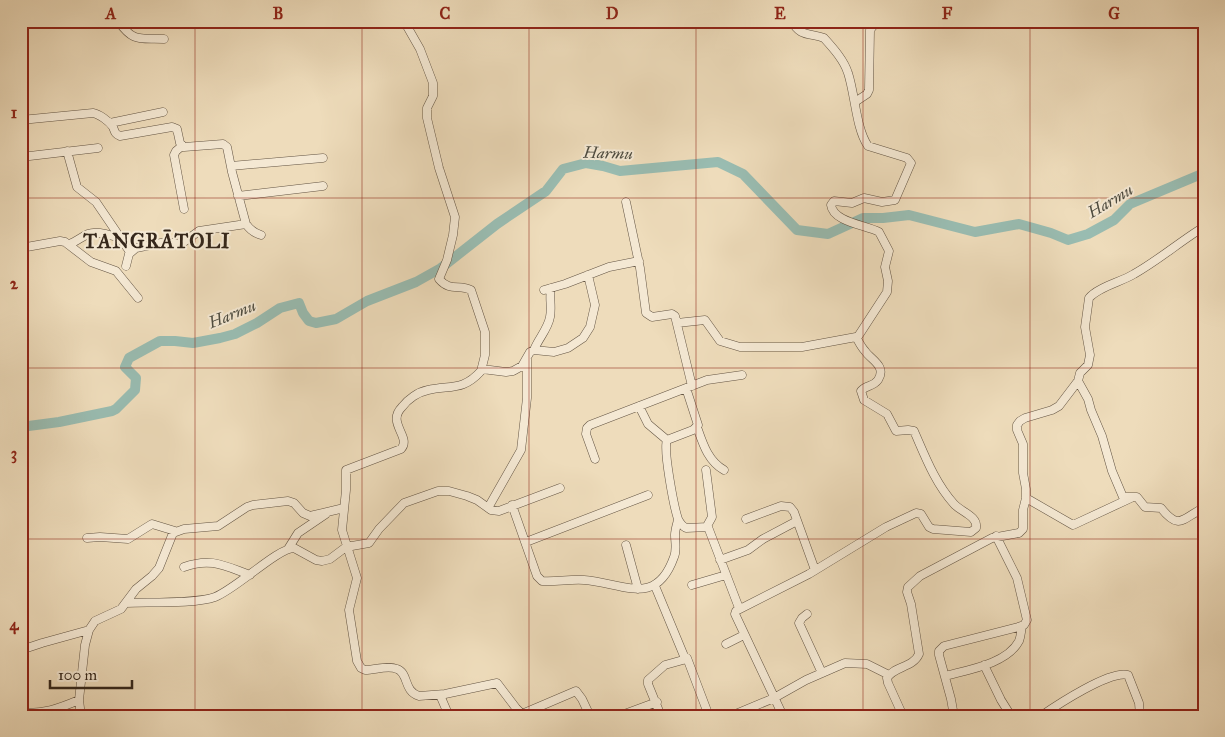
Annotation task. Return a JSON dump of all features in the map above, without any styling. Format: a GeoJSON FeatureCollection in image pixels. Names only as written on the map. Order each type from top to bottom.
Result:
{"type":"FeatureCollection","features":[{"type":"Feature","properties":{"kind":"street"},"geometry":{"type":"LineString","coordinates":[[118,21],[126,33],[135,38],[164,39]]}},
{"type":"Feature","properties":{"kind":"street"},"geometry":{"type":"LineString","coordinates":[[404,21],[420,49],[433,84],[434,96],[427,108],[427,118],[442,177],[455,217],[447,260],[439,279],[447,287],[468,288],[473,293],[485,332],[485,355],[482,369],[459,386],[422,392],[400,408],[396,420],[404,446],[397,452],[346,470],[342,530],[357,578],[349,610],[357,660],[360,667],[366,670],[397,669],[402,673],[408,688],[416,695],[440,695],[497,683],[516,708],[523,714],[575,691],[580,695],[590,716]]}},
{"type":"Feature","properties":{"kind":"street"},"geometry":{"type":"LineString","coordinates":[[481,21],[488,21]]}},
{"type":"Feature","properties":{"kind":"street"},"geometry":{"type":"LineString","coordinates":[[792,21],[797,30],[802,33],[820,36],[826,41],[845,67],[864,138],[868,146],[908,158],[911,164],[895,200],[882,202],[864,198],[852,203],[832,202],[830,206],[832,210],[848,221],[880,233],[890,254],[885,263],[889,286],[886,295],[857,338]]}},
{"type":"Feature","properties":{"kind":"street"},"geometry":{"type":"LineString","coordinates":[[855,102],[867,94],[869,90],[870,30],[874,25],[882,21]]}},
{"type":"Feature","properties":{"kind":"street"},"geometry":{"type":"LineString","coordinates":[[897,21],[912,24],[916,21]]}},
{"type":"Feature","properties":{"kind":"street"},"geometry":{"type":"LineString","coordinates":[[110,123],[163,112]]}},
{"type":"Feature","properties":{"kind":"street"},"geometry":{"type":"LineString","coordinates":[[21,120],[93,113],[100,115],[110,123],[115,133],[120,136],[175,128],[182,146]]}},
{"type":"Feature","properties":{"kind":"street"},"geometry":{"type":"LineString","coordinates":[[184,209],[174,155],[176,151],[182,146],[223,144],[227,146],[246,224],[255,234],[261,235]]}},
{"type":"Feature","properties":{"kind":"street"},"geometry":{"type":"LineString","coordinates":[[21,157],[98,148]]}},
{"type":"Feature","properties":{"kind":"street"},"geometry":{"type":"LineString","coordinates":[[67,152],[77,187],[96,202],[130,252]]}},
{"type":"Feature","properties":{"kind":"street"},"geometry":{"type":"LineString","coordinates":[[231,166],[323,158]]}},
{"type":"Feature","properties":{"kind":"street"},"geometry":{"type":"LineString","coordinates":[[238,196],[323,186]]}},
{"type":"Feature","properties":{"kind":"street"},"geometry":{"type":"LineString","coordinates":[[626,202],[639,261],[646,313],[652,317],[672,314],[675,316],[689,387],[698,421],[697,427],[710,458],[717,466],[724,470]]}},
{"type":"Feature","properties":{"kind":"street"},"geometry":{"type":"LineString","coordinates":[[126,266],[130,252],[136,248],[166,242],[181,244],[199,231],[246,224]]}},
{"type":"Feature","properties":{"kind":"street"},"geometry":{"type":"LineString","coordinates":[[889,675],[910,664],[919,654],[911,604],[907,592],[908,587],[920,576],[996,536],[1015,534],[1023,529],[1023,510],[1026,498],[1022,461],[1023,444],[1017,430],[1017,425],[1025,418],[1057,408],[1088,365],[1090,359],[1085,327],[1086,306],[1091,295],[1136,273],[1199,230],[1204,229]]}},
{"type":"Feature","properties":{"kind":"street"},"geometry":{"type":"LineString","coordinates":[[69,244],[87,234],[95,232],[121,238]]}},
{"type":"Feature","properties":{"kind":"street"},"geometry":{"type":"LineString","coordinates":[[21,248],[60,241],[69,244],[91,262],[116,271],[138,298]]}},
{"type":"Feature","properties":{"kind":"street"},"geometry":{"type":"LineString","coordinates":[[482,369],[510,372],[522,366],[529,354],[534,350],[550,317],[548,289],[609,267],[639,261]]}},
{"type":"Feature","properties":{"kind":"street"},"geometry":{"type":"LineString","coordinates":[[534,350],[548,352],[568,348],[583,338],[589,329],[596,305],[588,275]]}},
{"type":"Feature","properties":{"kind":"street"},"geometry":{"type":"LineString","coordinates":[[677,323],[705,320],[720,341],[740,347],[802,346],[857,338]]}},
{"type":"Feature","properties":{"kind":"street"},"geometry":{"type":"LineString","coordinates":[[783,716],[735,614],[739,608],[815,570],[886,527],[916,513],[921,514],[929,527],[933,529],[949,529],[969,533],[976,528],[974,520],[958,509],[935,477],[914,431],[896,431],[887,414],[864,400],[861,391],[875,384],[879,379],[880,367],[875,359],[866,353],[857,338]]}},
{"type":"Feature","properties":{"kind":"street"},"geometry":{"type":"LineString","coordinates":[[488,508],[520,450],[527,398],[527,359]]}},
{"type":"Feature","properties":{"kind":"street"},"geometry":{"type":"LineString","coordinates":[[595,459],[586,434],[587,428],[712,378],[742,376]]}},
{"type":"Feature","properties":{"kind":"street"},"geometry":{"type":"LineString","coordinates":[[1078,381],[1088,399],[1121,493],[1125,497],[1138,498],[1146,507],[1161,508],[1168,518],[1176,521],[1182,520],[1204,508]]}},
{"type":"Feature","properties":{"kind":"street"},"geometry":{"type":"LineString","coordinates":[[639,406],[648,424],[667,440]]}},
{"type":"Feature","properties":{"kind":"street"},"geometry":{"type":"LineString","coordinates":[[667,440],[697,427]]}},
{"type":"Feature","properties":{"kind":"street"},"geometry":{"type":"LineString","coordinates":[[512,505],[537,576],[542,581],[583,580],[638,589],[655,586],[663,578],[675,556],[675,533],[678,520],[669,474],[667,440]]}},
{"type":"Feature","properties":{"kind":"street"},"geometry":{"type":"LineString","coordinates":[[706,470],[712,517],[707,526],[739,608]]}},
{"type":"Feature","properties":{"kind":"street"},"geometry":{"type":"LineString","coordinates":[[288,549],[294,548],[306,556],[322,561],[330,560],[346,547],[369,543],[379,529],[404,503],[434,492],[449,491],[458,493],[498,511],[560,488]]}},
{"type":"Feature","properties":{"kind":"street"},"geometry":{"type":"LineString","coordinates":[[526,542],[648,495]]}},
{"type":"Feature","properties":{"kind":"street"},"geometry":{"type":"LineString","coordinates":[[1026,498],[1072,524],[1133,497]]}},
{"type":"Feature","properties":{"kind":"street"},"geometry":{"type":"LineString","coordinates":[[87,538],[128,538],[152,524],[175,531],[218,526],[247,507],[288,500],[294,502],[303,513],[310,516],[344,508]]}},
{"type":"Feature","properties":{"kind":"street"},"geometry":{"type":"LineString","coordinates":[[746,520],[787,505],[792,508],[815,570]]}},
{"type":"Feature","properties":{"kind":"street"},"geometry":{"type":"LineString","coordinates":[[126,604],[212,598],[288,549],[298,533],[330,510]]}},
{"type":"Feature","properties":{"kind":"street"},"geometry":{"type":"LineString","coordinates":[[678,520],[686,528],[707,526]]}},
{"type":"Feature","properties":{"kind":"street"},"geometry":{"type":"LineString","coordinates":[[720,560],[748,550],[763,539],[797,521]]}},
{"type":"Feature","properties":{"kind":"street"},"geometry":{"type":"LineString","coordinates":[[81,716],[79,700],[85,645],[89,630],[95,621],[116,612],[126,604],[136,589],[159,568],[169,540],[175,531]]}},
{"type":"Feature","properties":{"kind":"street"},"geometry":{"type":"LineString","coordinates":[[945,676],[984,665],[1005,656],[1020,639],[1022,626],[1027,620],[1021,589],[1013,568],[996,536]]}},
{"type":"Feature","properties":{"kind":"street"},"geometry":{"type":"LineString","coordinates":[[626,545],[638,589]]}},
{"type":"Feature","properties":{"kind":"street"},"geometry":{"type":"LineString","coordinates":[[184,567],[206,562],[219,564],[250,575]]}},
{"type":"Feature","properties":{"kind":"street"},"geometry":{"type":"LineString","coordinates":[[692,586],[726,575]]}},
{"type":"Feature","properties":{"kind":"street"},"geometry":{"type":"LineString","coordinates":[[655,586],[684,656],[680,662],[665,665],[648,680],[661,716]]}},
{"type":"Feature","properties":{"kind":"street"},"geometry":{"type":"LineString","coordinates":[[807,614],[799,623],[822,672]]}},
{"type":"Feature","properties":{"kind":"street"},"geometry":{"type":"LineString","coordinates":[[954,716],[939,651],[944,646],[1022,626]]}},
{"type":"Feature","properties":{"kind":"street"},"geometry":{"type":"LineString","coordinates":[[21,627],[23,634],[22,649],[89,630]]}},
{"type":"Feature","properties":{"kind":"street"},"geometry":{"type":"LineString","coordinates":[[726,644],[744,635]]}},
{"type":"Feature","properties":{"kind":"street"},"geometry":{"type":"LineString","coordinates":[[687,658],[709,716]]}},
{"type":"Feature","properties":{"kind":"street"},"geometry":{"type":"LineString","coordinates":[[731,716],[774,698],[822,672],[845,663],[867,664],[889,675]]}},
{"type":"Feature","properties":{"kind":"street"},"geometry":{"type":"LineString","coordinates":[[984,665],[1011,716]]}},
{"type":"Feature","properties":{"kind":"street"},"geometry":{"type":"LineString","coordinates":[[1041,716],[1075,693],[1118,675],[1126,674],[1139,703],[1140,716]]}},
{"type":"Feature","properties":{"kind":"street"},"geometry":{"type":"LineString","coordinates":[[889,675],[888,683],[903,716]]}},
{"type":"Feature","properties":{"kind":"street"},"geometry":{"type":"LineString","coordinates":[[440,695],[449,716]]}},
{"type":"Feature","properties":{"kind":"street"},"geometry":{"type":"LineString","coordinates":[[21,712],[49,712],[79,700]]}},
{"type":"Feature","properties":{"kind":"street"},"geometry":{"type":"LineString","coordinates":[[619,716],[657,702]]}},
{"type":"Feature","properties":{"kind":"waterway","name":"Harmu"},"geometry":{"type":"LineString","coordinates":[[21,427],[59,422],[116,409],[135,390],[136,378],[125,367],[129,358],[160,341],[193,343],[235,334],[280,308],[299,303],[309,321],[316,323],[336,319],[367,301],[416,282],[441,268],[497,224],[546,191],[563,169],[586,163],[620,171],[718,162],[743,174],[797,230],[828,234],[863,218],[909,215],[975,232],[1019,224],[1068,240],[1088,234],[1114,220],[1130,204],[1204,173]]}},
{"type":"Feature","properties":{"kind":"district","name":"TANGRĀTOLI"},"geometry":{"type":"Point","coordinates":[157,241]}}]}
